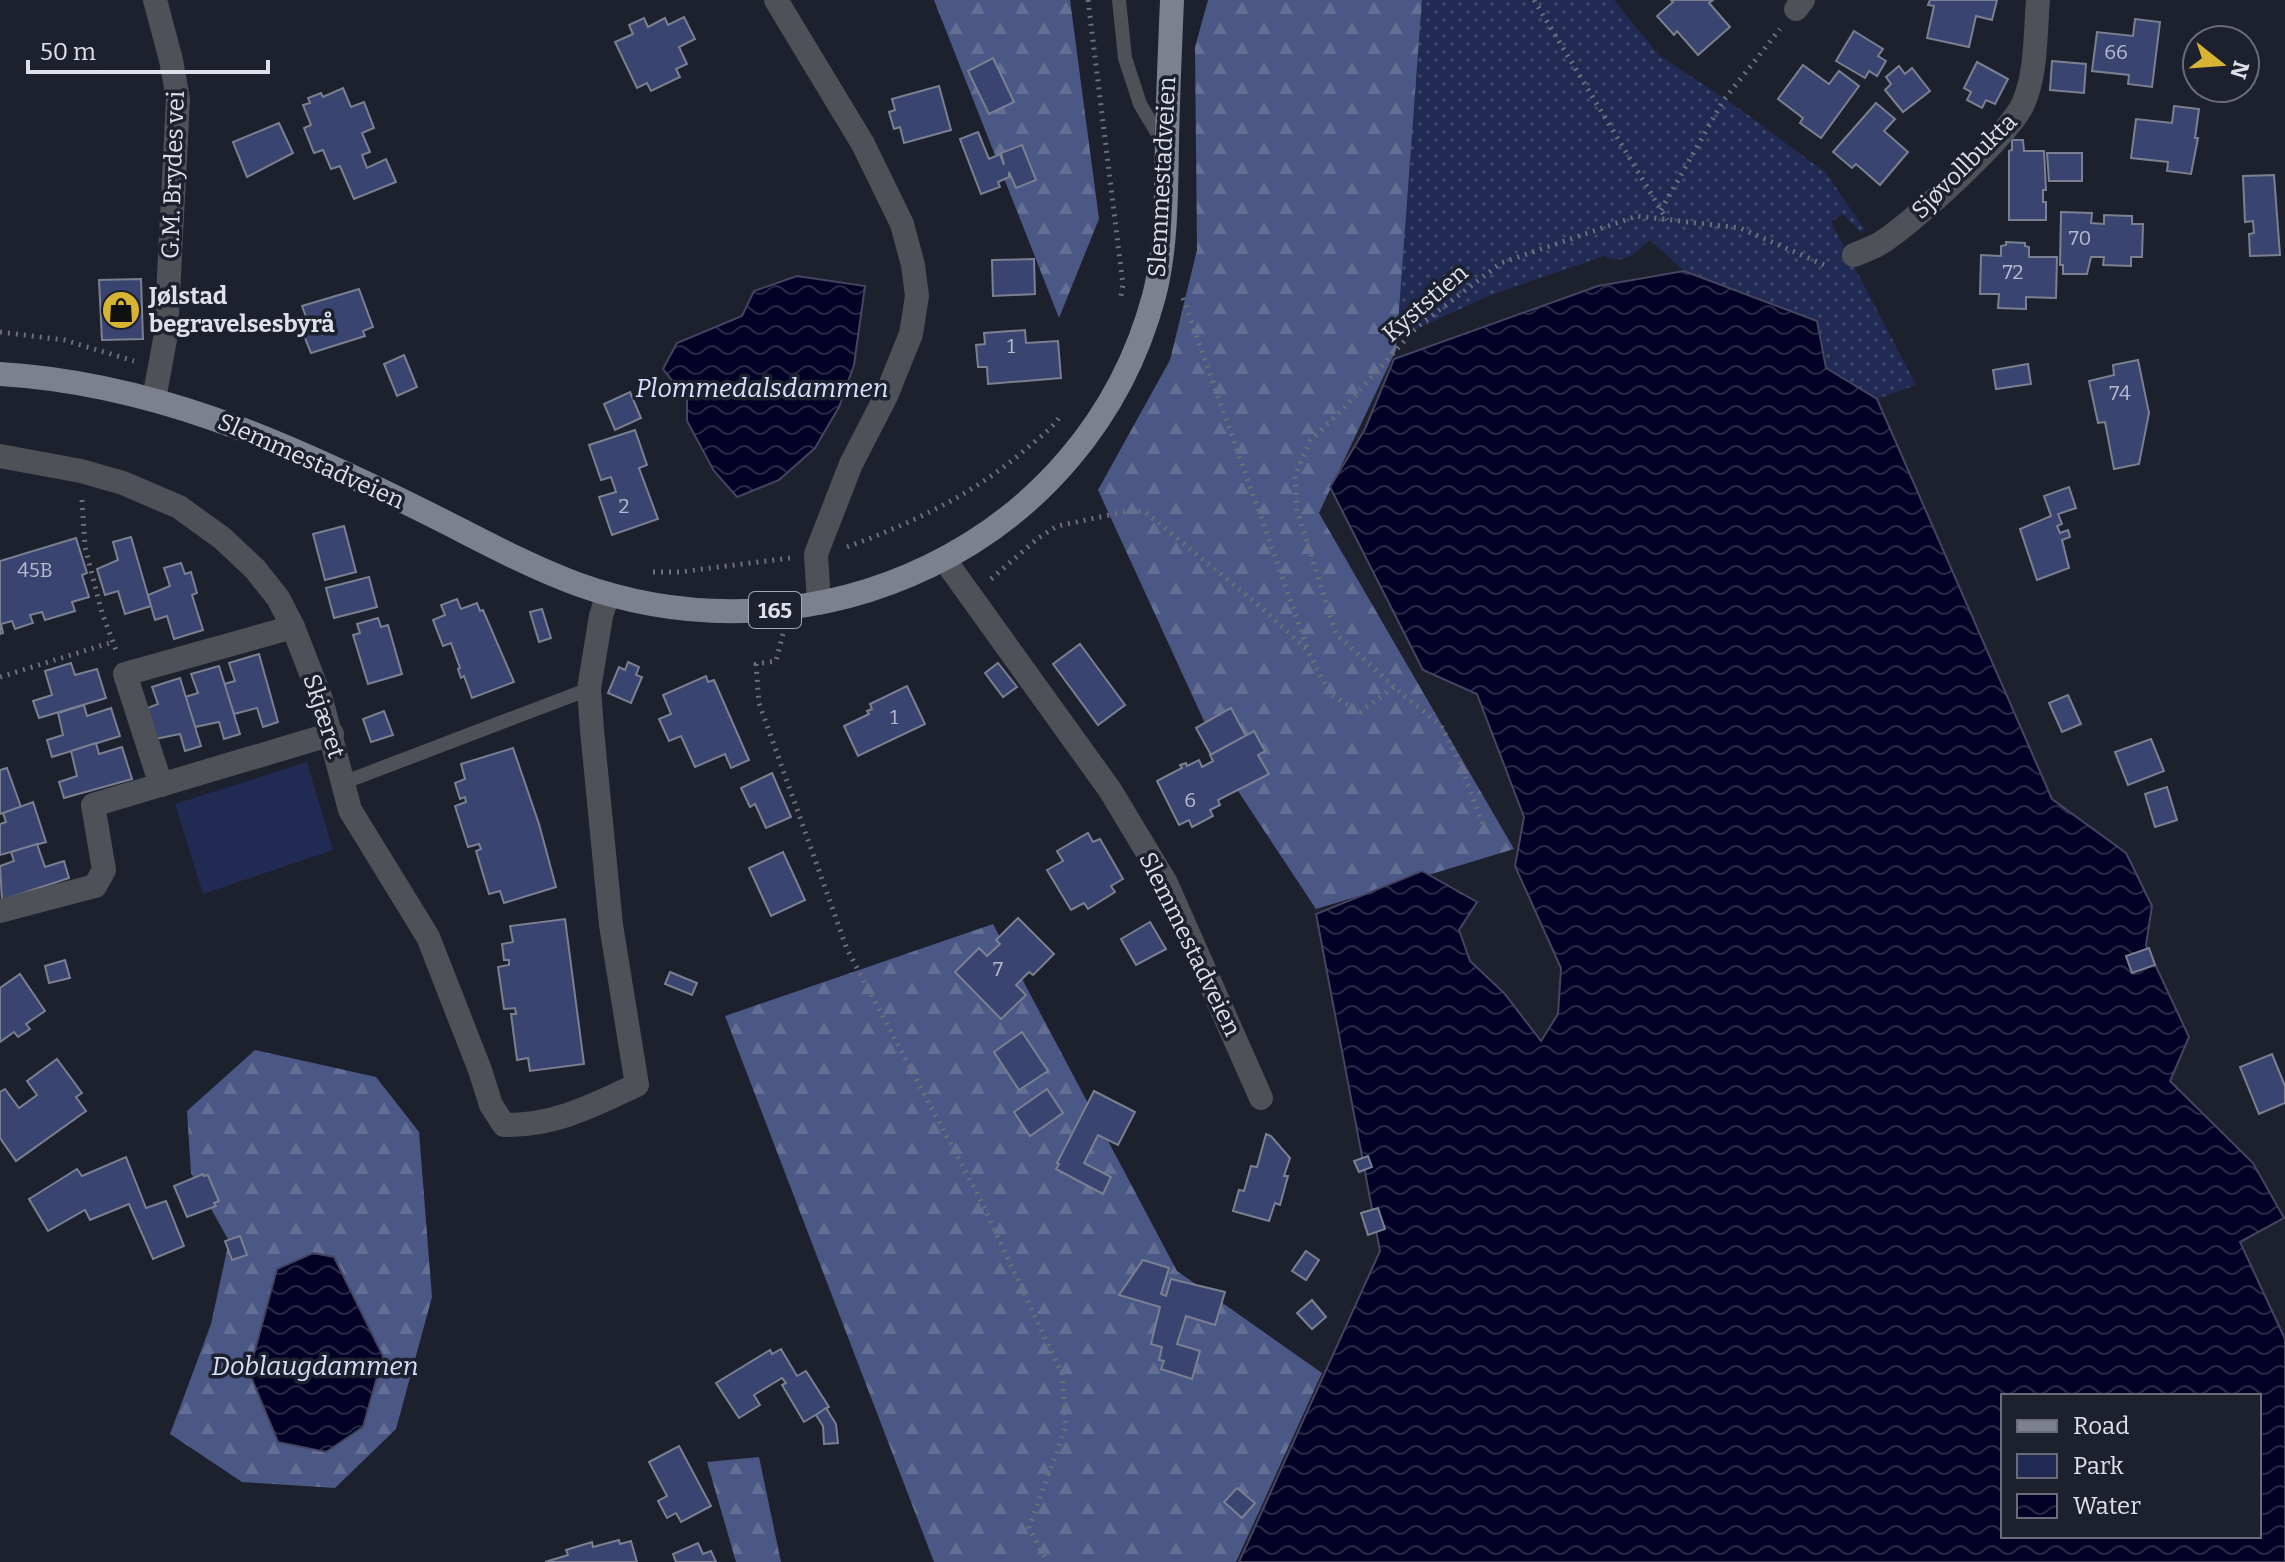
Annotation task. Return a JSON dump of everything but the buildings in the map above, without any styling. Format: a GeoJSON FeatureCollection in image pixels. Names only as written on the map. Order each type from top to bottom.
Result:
{"type":"FeatureCollection","features":[{"type":"Feature","properties":{"kind":"main road","name":"Slemmestadveien"},"geometry":{"type":"LineString","coordinates":[[0,374],[94,386],[209,415],[345,472],[544,570],[645,604],[689,611],[780,610],[878,587],[944,559],[1018,512],[1094,426],[1119,384],[1141,336],[1155,293],[1163,240],[1172,0]]}},
{"type":"Feature","properties":{"kind":"street","name":"G.M. Brydes vei"},"geometry":{"type":"LineString","coordinates":[[154,399],[166,334],[178,99],[155,0]]}},
{"type":"Feature","properties":{"kind":"street"},"geometry":{"type":"LineString","coordinates":[[776,0],[863,144],[902,224],[913,265],[917,296],[911,334],[886,396],[851,464],[816,554],[819,603]]}},
{"type":"Feature","properties":{"kind":"street","name":"Sjøvollbukta"},"geometry":{"type":"LineString","coordinates":[[1854,255],[1878,245],[1912,220],[2018,115],[2028,93],[2038,0]]}},
{"type":"Feature","properties":{"kind":"street","name":"Skjæret"},"geometry":{"type":"LineString","coordinates":[[0,456],[81,471],[144,491],[194,516],[255,569],[278,598],[293,627],[332,734],[350,810],[428,937],[491,1105],[504,1125],[531,1126],[575,1113],[637,1085],[601,846],[589,689]]}},
{"type":"Feature","properties":{"kind":"street","name":"Slemmestadveien"},"geometry":{"type":"LineString","coordinates":[[944,559],[1110,790],[1166,883],[1261,1098]]}},
{"type":"Feature","properties":{"kind":"street"},"geometry":{"type":"LineString","coordinates":[[589,689],[601,616],[608,594]]}},
{"type":"Feature","properties":{"kind":"street"},"geometry":{"type":"LineString","coordinates":[[161,785],[125,674],[293,627]]}},
{"type":"Feature","properties":{"kind":"street"},"geometry":{"type":"LineString","coordinates":[[0,911],[95,886],[104,870],[93,805],[332,734]]}},
{"type":"Feature","properties":{"kind":"lane"},"geometry":{"type":"LineString","coordinates":[[1119,0],[1125,58],[1136,93],[1167,150]]}},
{"type":"Feature","properties":{"kind":"lane"},"geometry":{"type":"LineString","coordinates":[[345,782],[589,689]]}},
{"type":"Feature","properties":{"kind":"path"},"geometry":{"type":"LineString","coordinates":[[1088,0],[1123,285],[1118,306]]}},
{"type":"Feature","properties":{"kind":"path"},"geometry":{"type":"LineString","coordinates":[[1534,0],[1667,220]]}},
{"type":"Feature","properties":{"kind":"path"},"geometry":{"type":"LineString","coordinates":[[1661,210],[1723,101],[1799,4]]}},
{"type":"Feature","properties":{"kind":"path","name":"Kyststien"},"geometry":{"type":"LineString","coordinates":[[1485,830],[1460,763],[1441,726],[1336,634],[1297,510],[1295,476],[1310,441],[1416,328],[1501,263],[1637,216],[1740,228],[1835,269],[1854,255]]}},
{"type":"Feature","properties":{"kind":"path"},"geometry":{"type":"LineString","coordinates":[[1179,284],[1308,651],[1330,694],[1360,712],[1394,687]]}},
{"type":"Feature","properties":{"kind":"path"},"geometry":{"type":"LineString","coordinates":[[0,332],[64,340],[161,371]]}},
{"type":"Feature","properties":{"kind":"path"},"geometry":{"type":"LineString","coordinates":[[641,571],[680,572],[816,554],[867,539],[937,508],[1005,467],[1062,415]]}},
{"type":"Feature","properties":{"kind":"path"},"geometry":{"type":"LineString","coordinates":[[81,471],[85,547],[102,613],[125,674]]}},
{"type":"Feature","properties":{"kind":"path"},"geometry":{"type":"LineString","coordinates":[[971,595],[1057,526],[1137,510],[1150,516],[1262,608],[1308,651]]}},
{"type":"Feature","properties":{"kind":"path"},"geometry":{"type":"LineString","coordinates":[[780,610],[783,634],[776,661],[756,664],[759,703],[847,949],[979,1197],[1062,1374],[1066,1427],[1029,1527],[1047,1562]]}},
{"type":"Feature","properties":{"kind":"path"},"geometry":{"type":"LineString","coordinates":[[0,677],[113,642]]}},
{"type":"Feature","properties":{"kind":"green space"},"geometry":{"type":"Polygon","coordinates":[[[934,0],[1070,0],[1099,219],[1059,318],[934,0]]]}},
{"type":"Feature","properties":{"kind":"green space"},"geometry":{"type":"Polygon","coordinates":[[[1208,0],[1422,0],[1396,350],[1319,513],[1514,849],[1316,909],[1232,782],[1098,490],[1170,360],[1197,250],[1195,47],[1208,0]]]}},
{"type":"Feature","properties":{"kind":"green space"},"geometry":{"type":"Polygon","coordinates":[[[1422,0],[1614,0],[1659,55],[1737,107],[1826,173],[1865,230],[1860,232],[1843,214],[1831,222],[1916,385],[1877,399],[1826,368],[1817,321],[1684,271],[1650,240],[1623,259],[1604,256],[1491,295],[1396,338],[1422,0]]]}},
{"type":"Feature","properties":{"kind":"green space"},"geometry":{"type":"Polygon","coordinates":[[[307,762],[333,850],[203,894],[175,804],[307,762]]]}},
{"type":"Feature","properties":{"kind":"green space"},"geometry":{"type":"Polygon","coordinates":[[[993,924],[1177,1271],[1322,1373],[1236,1562],[934,1562],[725,1016],[993,924]]]}},
{"type":"Feature","properties":{"kind":"green space"},"geometry":{"type":"Polygon","coordinates":[[[255,1050],[376,1077],[419,1132],[432,1297],[396,1429],[335,1488],[242,1482],[170,1434],[211,1324],[229,1241],[191,1173],[187,1111],[255,1050]]]}},
{"type":"Feature","properties":{"kind":"green space"},"geometry":{"type":"Polygon","coordinates":[[[759,1457],[781,1562],[736,1562],[707,1462],[759,1457]]]}},
{"type":"Feature","properties":{"kind":"water"},"geometry":{"type":"Polygon","coordinates":[[[1684,271],[1817,321],[1826,368],[1877,399],[2052,799],[2126,853],[2152,906],[2146,945],[2189,1037],[2170,1081],[2253,1163],[2284,1218],[2240,1242],[2285,1339],[2285,1562],[1239,1562],[1380,1251],[1316,914],[1422,871],[1477,902],[1459,930],[1470,961],[1504,993],[1541,1041],[1558,1014],[1561,968],[1515,866],[1524,817],[1477,694],[1423,670],[1330,487],[1365,429],[1394,359],[1598,286],[1684,271]]]}},
{"type":"Feature","properties":{"kind":"water","name":"Plommedalsdammen"},"geometry":{"type":"Polygon","coordinates":[[[797,276],[865,286],[854,365],[839,407],[815,448],[779,480],[737,497],[714,471],[687,421],[687,399],[663,369],[677,343],[742,316],[754,291],[797,276]]]}},
{"type":"Feature","properties":{"kind":"water","name":"Doblaugdammen"},"geometry":{"type":"Polygon","coordinates":[[[313,1253],[334,1257],[383,1356],[363,1427],[326,1452],[278,1442],[249,1372],[277,1269],[313,1253]]]}},
{"type":"Feature","properties":{"kind":"place","name":"Jølstad begravelsesbyrå"},"geometry":{"type":"Point","coordinates":[121,310]}}]}
